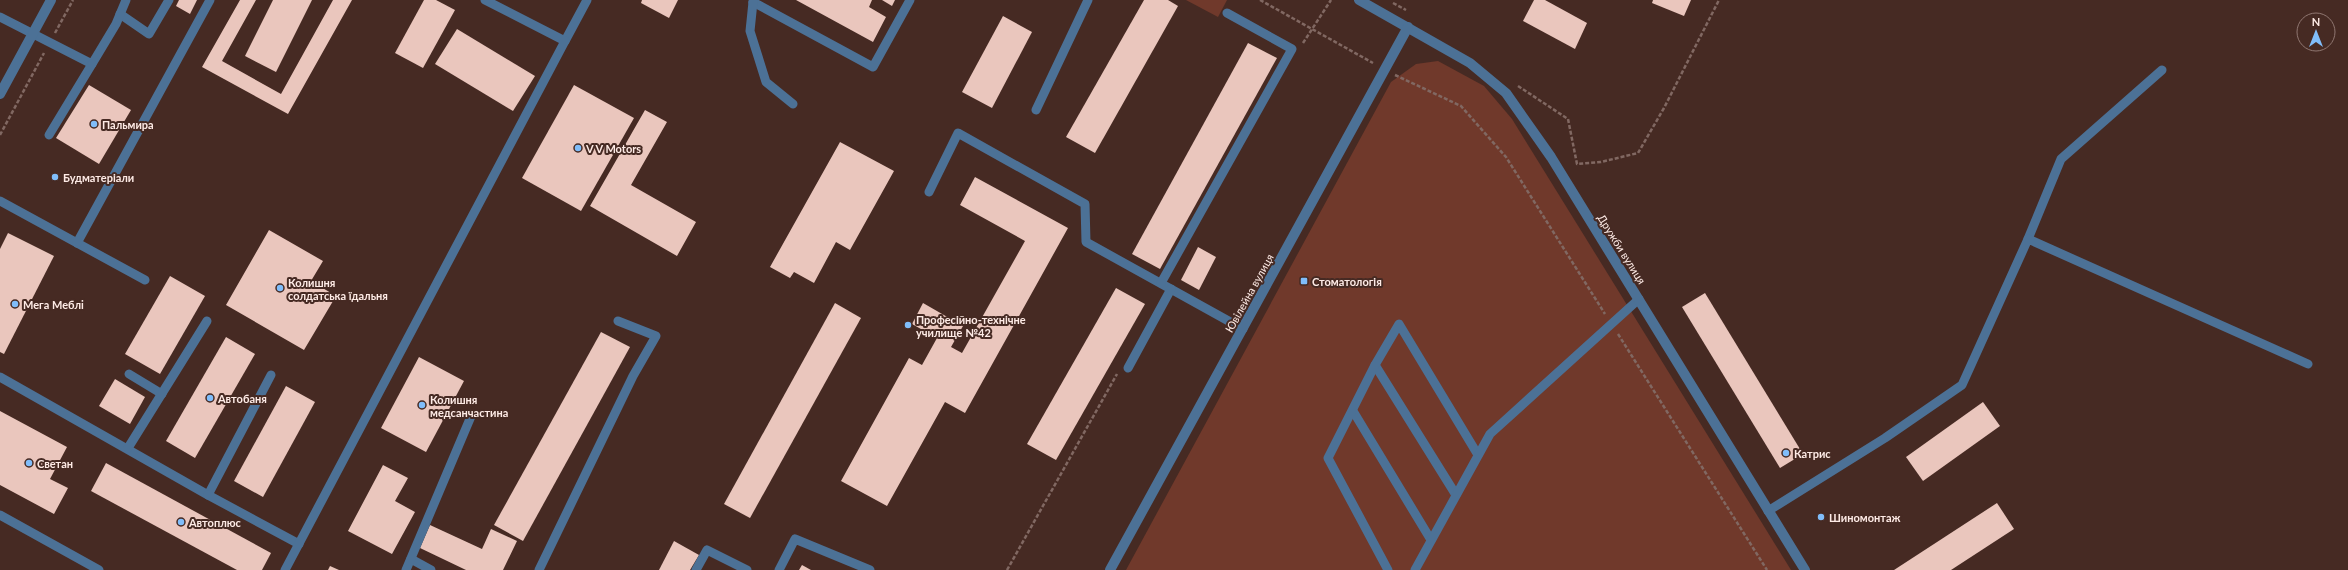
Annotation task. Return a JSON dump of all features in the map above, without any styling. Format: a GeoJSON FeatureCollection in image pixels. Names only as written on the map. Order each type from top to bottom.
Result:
{"type":"FeatureCollection","features":[{"type":"Feature","properties":{"kind":"street"},"geometry":{"type":"LineString","coordinates":[[0,94],[51,0]]}},
{"type":"Feature","properties":{"kind":"street","name":"Дружби вулиця"},"geometry":{"type":"LineString","coordinates":[[1359,0],[1470,63],[1506,93],[1551,157],[1805,570]]}},
{"type":"Feature","properties":{"kind":"street","name":"Ювілейна вулиця"},"geometry":{"type":"LineString","coordinates":[[1110,570],[1408,27]]}},
{"type":"Feature","properties":{"kind":"lane"},"geometry":{"type":"LineString","coordinates":[[49,135],[92,64],[120,14],[126,0]]}},
{"type":"Feature","properties":{"kind":"lane"},"geometry":{"type":"LineString","coordinates":[[120,14],[149,34],[168,0]]}},
{"type":"Feature","properties":{"kind":"lane"},"geometry":{"type":"LineString","coordinates":[[77,243],[210,0]]}},
{"type":"Feature","properties":{"kind":"lane"},"geometry":{"type":"LineString","coordinates":[[485,0],[565,41]]}},
{"type":"Feature","properties":{"kind":"lane"},"geometry":{"type":"LineString","coordinates":[[285,570],[587,0]]}},
{"type":"Feature","properties":{"kind":"lane"},"geometry":{"type":"LineString","coordinates":[[794,104],[766,82],[750,31],[753,1],[873,67],[910,0]]}},
{"type":"Feature","properties":{"kind":"lane"},"geometry":{"type":"LineString","coordinates":[[1036,110],[1088,0]]}},
{"type":"Feature","properties":{"kind":"lane"},"geometry":{"type":"LineString","coordinates":[[1161,283],[1292,49],[1227,13]]}},
{"type":"Feature","properties":{"kind":"lane"},"geometry":{"type":"LineString","coordinates":[[0,17],[92,64]]}},
{"type":"Feature","properties":{"kind":"lane"},"geometry":{"type":"LineString","coordinates":[[1768,511],[1885,438],[1962,385],[2028,239],[2060,158],[2162,70]]}},
{"type":"Feature","properties":{"kind":"lane"},"geometry":{"type":"LineString","coordinates":[[929,192],[958,133],[1084,204],[1086,242],[1243,329]]}},
{"type":"Feature","properties":{"kind":"lane"},"geometry":{"type":"LineString","coordinates":[[0,201],[146,280]]}},
{"type":"Feature","properties":{"kind":"lane"},"geometry":{"type":"LineString","coordinates":[[2028,239],[2308,364]]}},
{"type":"Feature","properties":{"kind":"lane"},"geometry":{"type":"LineString","coordinates":[[1128,368],[1171,288]]}},
{"type":"Feature","properties":{"kind":"lane"},"geometry":{"type":"LineString","coordinates":[[1415,570],[1490,434],[1638,299]]}},
{"type":"Feature","properties":{"kind":"lane"},"geometry":{"type":"LineString","coordinates":[[128,448],[207,321]]}},
{"type":"Feature","properties":{"kind":"lane"},"geometry":{"type":"LineString","coordinates":[[539,570],[633,376],[656,336],[618,321]]}},
{"type":"Feature","properties":{"kind":"lane"},"geometry":{"type":"LineString","coordinates":[[1388,570],[1328,458],[1375,365],[1399,324],[1478,455]]}},
{"type":"Feature","properties":{"kind":"lane"},"geometry":{"type":"LineString","coordinates":[[1375,365],[1456,495]]}},
{"type":"Feature","properties":{"kind":"lane"},"geometry":{"type":"LineString","coordinates":[[129,374],[162,394]]}},
{"type":"Feature","properties":{"kind":"lane"},"geometry":{"type":"LineString","coordinates":[[208,495],[271,375]]}},
{"type":"Feature","properties":{"kind":"lane"},"geometry":{"type":"LineString","coordinates":[[0,377],[128,448],[208,495],[299,544]]}},
{"type":"Feature","properties":{"kind":"lane"},"geometry":{"type":"LineString","coordinates":[[1353,410],[1431,540]]}},
{"type":"Feature","properties":{"kind":"lane"},"geometry":{"type":"LineString","coordinates":[[406,570],[472,414]]}},
{"type":"Feature","properties":{"kind":"lane"},"geometry":{"type":"LineString","coordinates":[[0,515],[99,570]]}},
{"type":"Feature","properties":{"kind":"lane"},"geometry":{"type":"LineString","coordinates":[[780,570],[795,539],[870,570]]}},
{"type":"Feature","properties":{"kind":"lane"},"geometry":{"type":"LineString","coordinates":[[696,570],[707,550],[747,570]]}},
{"type":"Feature","properties":{"kind":"lane"},"geometry":{"type":"LineString","coordinates":[[411,559],[431,570]]}},
{"type":"Feature","properties":{"kind":"path"},"geometry":{"type":"LineString","coordinates":[[0,136],[73,0]]}},
{"type":"Feature","properties":{"kind":"path"},"geometry":{"type":"LineString","coordinates":[[1260,0],[1385,70],[1461,106],[1506,157],[1767,570]]}},
{"type":"Feature","properties":{"kind":"path"},"geometry":{"type":"LineString","coordinates":[[1311,29],[1330,0]]}},
{"type":"Feature","properties":{"kind":"path"},"geometry":{"type":"LineString","coordinates":[[1388,0],[1412,13]]}},
{"type":"Feature","properties":{"kind":"path"},"geometry":{"type":"LineString","coordinates":[[1512,81],[1568,119],[1577,164],[1601,162],[1638,153],[1664,108],[1719,0]]}},
{"type":"Feature","properties":{"kind":"path"},"geometry":{"type":"LineString","coordinates":[[1007,570],[1118,372]]}},
{"type":"Feature","properties":{"kind":"shaded area"},"geometry":{"type":"Polygon","coordinates":[[[1186,0],[1227,0],[1218,17],[1186,0]]]}},
{"type":"Feature","properties":{"kind":"shaded area"},"geometry":{"type":"Polygon","coordinates":[[[1438,61],[1484,86],[1512,119],[1791,570],[1126,570],[1391,82],[1416,64],[1438,61]]]}},
{"type":"Feature","properties":{"kind":"building"},"geometry":{"type":"Polygon","coordinates":[[[179,0],[197,0],[190,14],[176,6],[179,0]]]}},
{"type":"Feature","properties":{"kind":"building"},"geometry":{"type":"Polygon","coordinates":[[[240,0],[256,0],[222,61],[281,94],[333,0],[352,0],[288,114],[202,67],[240,0]]]}},
{"type":"Feature","properties":{"kind":"building"},"geometry":{"type":"Polygon","coordinates":[[[273,0],[312,0],[276,72],[245,56],[273,0]]]}},
{"type":"Feature","properties":{"kind":"building"},"geometry":{"type":"Polygon","coordinates":[[[424,0],[436,0],[455,10],[423,68],[395,53],[424,0]]]}},
{"type":"Feature","properties":{"kind":"building"},"geometry":{"type":"Polygon","coordinates":[[[642,0],[678,0],[669,18],[641,3],[642,0]]]}},
{"type":"Feature","properties":{"kind":"building"},"geometry":{"type":"Polygon","coordinates":[[[796,0],[872,0],[869,7],[886,17],[873,42],[796,0]]]}},
{"type":"Feature","properties":{"kind":"building"},"geometry":{"type":"Polygon","coordinates":[[[882,0],[895,0],[892,6],[882,0]]]}},
{"type":"Feature","properties":{"kind":"building"},"geometry":{"type":"Polygon","coordinates":[[[1144,0],[1168,0],[1178,6],[1095,153],[1066,137],[1144,0]]]}},
{"type":"Feature","properties":{"kind":"building"},"geometry":{"type":"Polygon","coordinates":[[[1534,0],[1545,0],[1587,23],[1575,49],[1523,21],[1534,0]]]}},
{"type":"Feature","properties":{"kind":"building"},"geometry":{"type":"Polygon","coordinates":[[[1653,0],[1691,0],[1684,16],[1652,3],[1653,0]]]}},
{"type":"Feature","properties":{"kind":"building"},"geometry":{"type":"Polygon","coordinates":[[[1003,16],[1032,32],[992,108],[962,92],[1003,16]]]}},
{"type":"Feature","properties":{"kind":"building"},"geometry":{"type":"Polygon","coordinates":[[[457,29],[535,76],[513,111],[435,64],[457,29]]]}},
{"type":"Feature","properties":{"kind":"building"},"geometry":{"type":"Polygon","coordinates":[[[1248,43],[1277,58],[1160,269],[1132,254],[1248,43]]]}},
{"type":"Feature","properties":{"kind":"building","name":"Пальмира"},"geometry":{"type":"Polygon","coordinates":[[[89,85],[131,110],[99,164],[56,138],[89,85]]]}},
{"type":"Feature","properties":{"kind":"building","name":"V V Motors"},"geometry":{"type":"Polygon","coordinates":[[[574,85],[634,118],[581,211],[522,178],[574,85]]]}},
{"type":"Feature","properties":{"kind":"building"},"geometry":{"type":"Polygon","coordinates":[[[645,110],[667,122],[631,185],[696,222],[677,256],[590,206],[645,110]]]}},
{"type":"Feature","properties":{"kind":"building"},"geometry":{"type":"Polygon","coordinates":[[[840,142],[894,171],[850,250],[836,242],[814,283],[794,272],[790,278],[770,267],[840,142]]]}},
{"type":"Feature","properties":{"kind":"building"},"geometry":{"type":"Polygon","coordinates":[[[975,177],[1068,228],[965,413],[945,402],[887,506],[841,481],[909,358],[922,365],[937,338],[912,324],[923,303],[963,326],[951,347],[962,353],[1025,241],[960,205],[975,177]]]}},
{"type":"Feature","properties":{"kind":"building","name":"Колишня солдатська їдальня"},"geometry":{"type":"Polygon","coordinates":[[[269,230],[323,261],[311,281],[336,296],[304,350],[226,305],[269,230]]]}},
{"type":"Feature","properties":{"kind":"building","name":"Мега Меблi"},"geometry":{"type":"Polygon","coordinates":[[[8,233],[54,256],[4,354],[0,352],[0,249],[8,233]]]}},
{"type":"Feature","properties":{"kind":"building"},"geometry":{"type":"Polygon","coordinates":[[[1198,247],[1216,257],[1199,290],[1181,280],[1198,247]]]}},
{"type":"Feature","properties":{"kind":"building"},"geometry":{"type":"Polygon","coordinates":[[[170,276],[205,296],[160,374],[125,354],[170,276]]]}},
{"type":"Feature","properties":{"kind":"building"},"geometry":{"type":"Polygon","coordinates":[[[1116,288],[1145,304],[1056,460],[1027,444],[1116,288]]]}},
{"type":"Feature","properties":{"kind":"building"},"geometry":{"type":"Polygon","coordinates":[[[1705,293],[1803,454],[1780,468],[1682,307],[1705,293]]]}},
{"type":"Feature","properties":{"kind":"building"},"geometry":{"type":"Polygon","coordinates":[[[835,303],[861,318],[750,518],[724,504],[835,303]]]}},
{"type":"Feature","properties":{"kind":"building"},"geometry":{"type":"Polygon","coordinates":[[[601,332],[630,347],[523,541],[494,525],[601,332]]]}},
{"type":"Feature","properties":{"kind":"building","name":"Автобаня"},"geometry":{"type":"Polygon","coordinates":[[[226,337],[255,354],[195,458],[166,441],[226,337]]]}},
{"type":"Feature","properties":{"kind":"building","name":"Колишня медсанчастина"},"geometry":{"type":"Polygon","coordinates":[[[419,357],[464,381],[426,452],[381,428],[419,357]]]}},
{"type":"Feature","properties":{"kind":"building"},"geometry":{"type":"Polygon","coordinates":[[[115,379],[145,397],[130,424],[99,406],[115,379]]]}},
{"type":"Feature","properties":{"kind":"building"},"geometry":{"type":"Polygon","coordinates":[[[286,386],[315,402],[263,497],[234,481],[286,386]]]}},
{"type":"Feature","properties":{"kind":"building"},"geometry":{"type":"Polygon","coordinates":[[[1983,402],[2000,426],[1923,481],[1906,457],[1983,402]]]}},
{"type":"Feature","properties":{"kind":"building","name":"Светан"},"geometry":{"type":"Polygon","coordinates":[[[0,411],[67,447],[50,479],[68,488],[54,514],[0,485],[0,411]]]}},
{"type":"Feature","properties":{"kind":"building","name":"Автоплюс"},"geometry":{"type":"Polygon","coordinates":[[[106,463],[271,553],[262,570],[237,570],[91,491],[106,463]]]}},
{"type":"Feature","properties":{"kind":"building"},"geometry":{"type":"Polygon","coordinates":[[[383,465],[408,478],[395,501],[415,512],[392,554],[348,531],[383,465]]]}},
{"type":"Feature","properties":{"kind":"building"},"geometry":{"type":"Polygon","coordinates":[[[1997,503],[2014,529],[1951,570],[1894,570],[1997,503]]]}},
{"type":"Feature","properties":{"kind":"building"},"geometry":{"type":"Polygon","coordinates":[[[430,525],[482,549],[491,529],[517,541],[503,570],[466,570],[420,548],[430,525]]]}},
{"type":"Feature","properties":{"kind":"building"},"geometry":{"type":"Polygon","coordinates":[[[674,541],[699,555],[690,570],[659,570],[674,541]]]}},
{"type":"Feature","properties":{"kind":"building"},"geometry":{"type":"Polygon","coordinates":[[[802,565],[811,570],[799,570],[802,565]]]}},
{"type":"Feature","properties":{"kind":"building"},"geometry":{"type":"Polygon","coordinates":[[[330,566],[339,570],[328,570],[330,566]]]}},
{"type":"Feature","properties":{"kind":"place","name":"Пальмира"},"geometry":{"type":"Point","coordinates":[94,124]}},
{"type":"Feature","properties":{"kind":"place","name":"V V Motors"},"geometry":{"type":"Point","coordinates":[578,148]}},
{"type":"Feature","properties":{"kind":"place","name":"Будматеріали"},"geometry":{"type":"Point","coordinates":[55,177]}},
{"type":"Feature","properties":{"kind":"place","name":"Стоматологія"},"geometry":{"type":"Point","coordinates":[1304,281]}},
{"type":"Feature","properties":{"kind":"place","name":"Колишня солдатська їдальня"},"geometry":{"type":"Point","coordinates":[280,288]}},
{"type":"Feature","properties":{"kind":"place","name":"Мега Меблi"},"geometry":{"type":"Point","coordinates":[15,304]}},
{"type":"Feature","properties":{"kind":"place","name":"Професійно-технічне училище №42"},"geometry":{"type":"Point","coordinates":[908,325]}},
{"type":"Feature","properties":{"kind":"place","name":"Автобаня"},"geometry":{"type":"Point","coordinates":[210,398]}},
{"type":"Feature","properties":{"kind":"place","name":"Колишня медсанчастина"},"geometry":{"type":"Point","coordinates":[422,405]}},
{"type":"Feature","properties":{"kind":"place","name":"Катрис"},"geometry":{"type":"Point","coordinates":[1786,453]}},
{"type":"Feature","properties":{"kind":"place","name":"Светан"},"geometry":{"type":"Point","coordinates":[29,463]}},
{"type":"Feature","properties":{"kind":"place","name":"Шиномонтаж"},"geometry":{"type":"Point","coordinates":[1821,517]}},
{"type":"Feature","properties":{"kind":"place","name":"Автоплюс"},"geometry":{"type":"Point","coordinates":[181,522]}}]}
